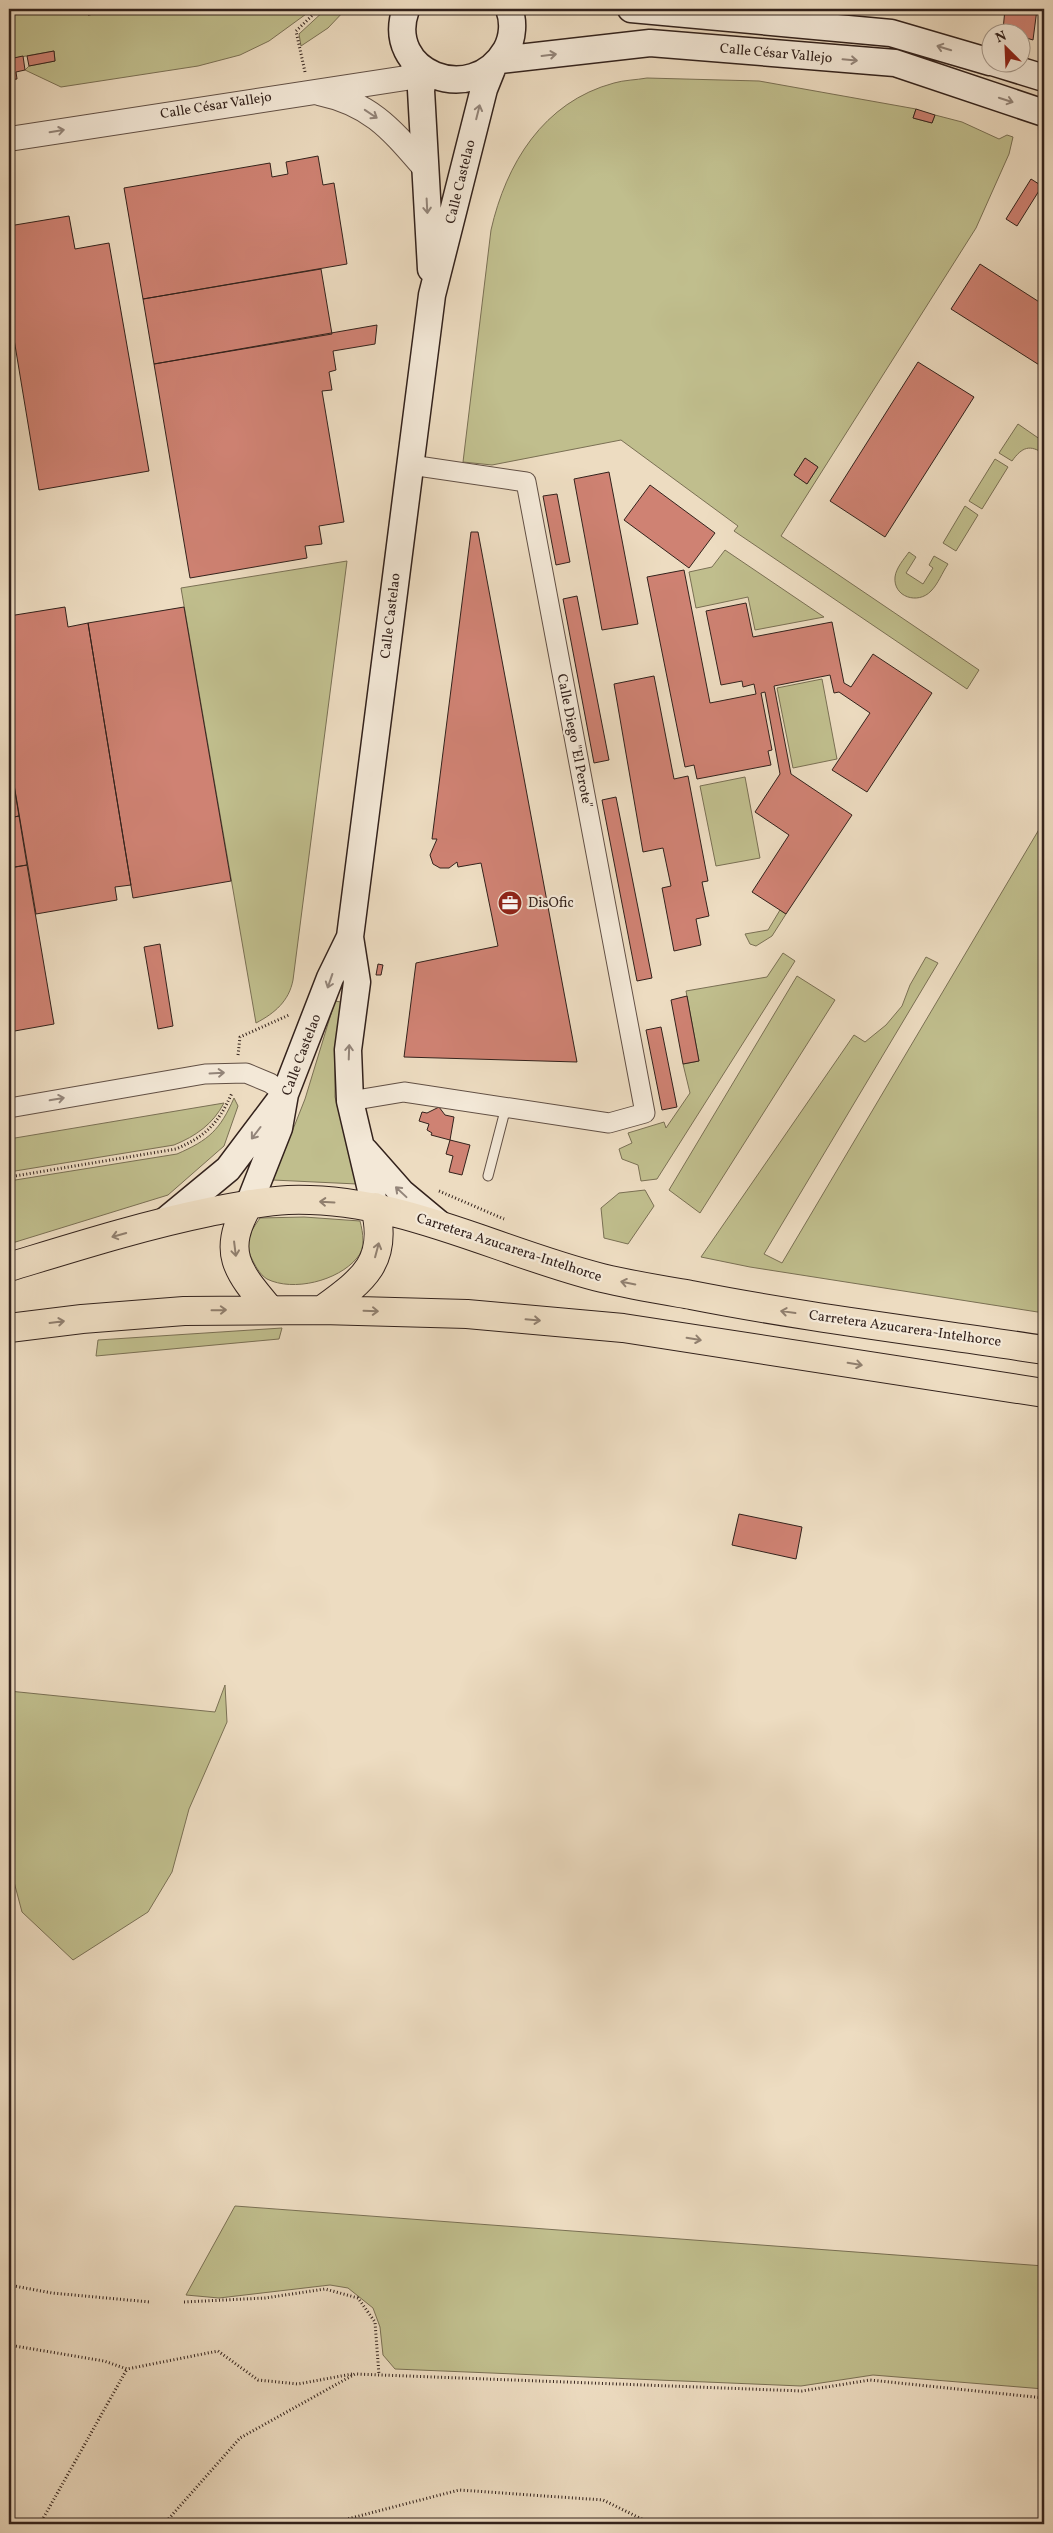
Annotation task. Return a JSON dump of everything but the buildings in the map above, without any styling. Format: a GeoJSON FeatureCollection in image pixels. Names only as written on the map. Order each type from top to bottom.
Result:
{"type":"FeatureCollection","features":[{"type":"Feature","properties":{"kind":"main road"},"geometry":{"type":"LineString","coordinates":[[406,9],[402,18],[403,36],[409,53],[423,69]]}},
{"type":"Feature","properties":{"kind":"main road","name":"Calle Castelao"},"geometry":{"type":"LineString","coordinates":[[375,1207],[350,1101],[348,1050],[357,982],[350,937],[432,295],[484,89],[508,46],[512,30],[509,9]]}},
{"type":"Feature","properties":{"kind":"main road"},"geometry":{"type":"LineString","coordinates":[[631,9],[891,32],[980,59]]}},
{"type":"Feature","properties":{"kind":"main road","name":"Calle César Vallejo"},"geometry":{"type":"LineString","coordinates":[[423,69],[446,80],[470,79],[496,65],[650,43],[895,64],[1044,113]]}},
{"type":"Feature","properties":{"kind":"main road","name":"Calle Castelao"},"geometry":{"type":"LineString","coordinates":[[423,69],[421,90],[424,167],[432,295]]}},
{"type":"Feature","properties":{"kind":"main road"},"geometry":{"type":"LineString","coordinates":[[1024,72],[1044,78]]}},
{"type":"Feature","properties":{"kind":"main road","name":"Calle Castelao"},"geometry":{"type":"LineString","coordinates":[[249,1204],[279,1128],[285,1094],[330,978],[350,937]]}},
{"type":"Feature","properties":{"kind":"main road"},"geometry":{"type":"LineString","coordinates":[[165,1221],[228,1169],[285,1094]]}},
{"type":"Feature","properties":{"kind":"main road"},"geometry":{"type":"LineString","coordinates":[[361,1147],[402,1193],[438,1223]]}},
{"type":"Feature","properties":{"kind":"main road","name":"Carretera Azucarera-Intelhorce"},"geometry":{"type":"LineString","coordinates":[[9,1267],[165,1221],[249,1204],[289,1200],[375,1207],[438,1223],[524,1255],[603,1278],[760,1308],[1044,1350]]}},
{"type":"Feature","properties":{"kind":"main road"},"geometry":{"type":"LineString","coordinates":[[249,1204],[239,1221],[233,1238],[237,1266],[270,1310]]}},
{"type":"Feature","properties":{"kind":"main road"},"geometry":{"type":"LineString","coordinates":[[322,1310],[348,1291],[370,1269],[379,1248],[380,1225],[375,1207]]}},
{"type":"Feature","properties":{"kind":"main road"},"geometry":{"type":"LineString","coordinates":[[9,1328],[82,1319],[184,1311],[322,1310],[467,1314],[623,1328],[1044,1393]]}},
{"type":"Feature","properties":{"kind":"street","name":"Calle César Vallejo"},"geometry":{"type":"LineString","coordinates":[[9,139],[406,78],[423,69]]}},
{"type":"Feature","properties":{"kind":"street"},"geometry":{"type":"LineString","coordinates":[[310,92],[342,98],[372,114],[394,133],[424,167]]}},
{"type":"Feature","properties":{"kind":"street","name":"Calle Diego \"El Perote\""},"geometry":{"type":"LineString","coordinates":[[411,465],[526,482],[645,1114],[609,1123],[506,1107]]}},
{"type":"Feature","properties":{"kind":"street"},"geometry":{"type":"LineString","coordinates":[[9,1108],[212,1073],[246,1073],[270,1082],[285,1094]]}},
{"type":"Feature","properties":{"kind":"street"},"geometry":{"type":"LineString","coordinates":[[350,1101],[404,1092],[506,1107]]}},
{"type":"Feature","properties":{"kind":"lane"},"geometry":{"type":"LineString","coordinates":[[488,1176],[506,1107]]}},
{"type":"Feature","properties":{"kind":"path"},"geometry":{"type":"LineString","coordinates":[[310,92],[296,31],[319,9]]}},
{"type":"Feature","properties":{"kind":"path"},"geometry":{"type":"LineString","coordinates":[[9,2286],[52,2293],[150,2302]]}},
{"type":"Feature","properties":{"kind":"path"},"geometry":{"type":"LineString","coordinates":[[184,2302],[265,2298],[325,2289],[358,2298],[375,2322],[379,2374]]}},
{"type":"Feature","properties":{"kind":"path"},"geometry":{"type":"LineString","coordinates":[[9,2345],[104,2362],[127,2369],[218,2351],[258,2380],[298,2384],[356,2374],[802,2390],[870,2380],[1044,2398]]}},
{"type":"Feature","properties":{"kind":"path"},"geometry":{"type":"LineString","coordinates":[[40,2524],[127,2369]]}},
{"type":"Feature","properties":{"kind":"path"},"geometry":{"type":"LineString","coordinates":[[164,2524],[240,2438],[356,2374]]}},
{"type":"Feature","properties":{"kind":"path"},"geometry":{"type":"LineString","coordinates":[[328,2524],[459,2490],[603,2500],[652,2524]]}},
{"type":"Feature","properties":{"kind":"shaded area"},"geometry":{"type":"Polygon","coordinates":[[[9,9],[86,9],[88,15],[127,9],[313,9],[269,41],[240,55],[198,66],[61,87],[25,70],[29,66],[55,61],[54,51],[9,59],[9,9]]]}},
{"type":"Feature","properties":{"kind":"shaded area"},"geometry":{"type":"Polygon","coordinates":[[[326,9],[346,9],[328,28],[301,46],[299,34],[326,9]]]}},
{"type":"Feature","properties":{"kind":"shaded area"},"geometry":{"type":"Polygon","coordinates":[[[647,78],[759,81],[916,109],[913,118],[932,123],[935,115],[962,122],[999,139],[1007,135],[1013,137],[1009,154],[976,228],[781,536],[979,670],[967,689],[734,531],[738,526],[621,440],[492,465],[463,462],[491,230],[507,182],[518,159],[531,139],[548,120],[567,105],[589,92],[614,83],[647,78]],[[805,458],[794,475],[807,484],[818,467],[805,458]]]}},
{"type":"Feature","properties":{"kind":"shaded area"},"geometry":{"type":"Polygon","coordinates":[[[1018,424],[1044,442],[1044,454],[1030,448],[1023,450],[1012,461],[999,453],[1018,424]]]}},
{"type":"Feature","properties":{"kind":"shaded area"},"geometry":{"type":"Polygon","coordinates":[[[995,459],[1008,467],[982,509],[969,501],[995,459]]]}},
{"type":"Feature","properties":{"kind":"shaded area"},"geometry":{"type":"Polygon","coordinates":[[[965,506],[978,515],[956,551],[943,543],[965,506]]]}},
{"type":"Feature","properties":{"kind":"shaded area"},"geometry":{"type":"Polygon","coordinates":[[[725,550],[824,617],[755,630],[748,597],[696,608],[689,572],[712,567],[725,550]]]}},
{"type":"Feature","properties":{"kind":"shaded area"},"geometry":{"type":"Polygon","coordinates":[[[909,552],[916,557],[906,573],[923,584],[933,568],[929,565],[934,556],[948,564],[931,591],[920,598],[907,597],[898,590],[895,584],[897,570],[909,552]]]}},
{"type":"Feature","properties":{"kind":"shaded area"},"geometry":{"type":"Polygon","coordinates":[[[347,561],[293,980],[285,1000],[280,1006],[256,1023],[181,588],[347,561]]]}},
{"type":"Feature","properties":{"kind":"shaded area"},"geometry":{"type":"Polygon","coordinates":[[[822,679],[837,759],[793,768],[777,688],[822,679]]]}},
{"type":"Feature","properties":{"kind":"shaded area"},"geometry":{"type":"Polygon","coordinates":[[[745,777],[760,858],[716,866],[700,786],[745,777]]]}},
{"type":"Feature","properties":{"kind":"shaded area"},"geometry":{"type":"Polygon","coordinates":[[[1044,821],[1044,1313],[750,1267],[701,1257],[854,1035],[865,1042],[886,1025],[902,1006],[910,985],[926,957],[938,963],[764,1254],[782,1263],[1044,821]]]}},
{"type":"Feature","properties":{"kind":"shaded area"},"geometry":{"type":"Polygon","coordinates":[[[780,910],[786,914],[772,936],[756,946],[750,944],[745,934],[768,930],[780,910]]]}},
{"type":"Feature","properties":{"kind":"shaded area"},"geometry":{"type":"Polygon","coordinates":[[[783,953],[795,961],[657,1179],[641,1181],[638,1165],[622,1159],[619,1149],[632,1143],[628,1133],[664,1122],[666,1128],[690,1093],[683,1064],[699,1061],[686,991],[767,977],[783,953]]]}},
{"type":"Feature","properties":{"kind":"shaded area"},"geometry":{"type":"Polygon","coordinates":[[[797,976],[835,1000],[700,1213],[669,1190],[797,976]]]}},
{"type":"Feature","properties":{"kind":"shaded area"},"geometry":{"type":"Polygon","coordinates":[[[335,1001],[341,1002],[335,1052],[335,1097],[357,1184],[273,1180],[305,1099],[335,1001]]]}},
{"type":"Feature","properties":{"kind":"shaded area"},"geometry":{"type":"Polygon","coordinates":[[[234,1098],[238,1106],[224,1146],[168,1195],[9,1244],[9,1181],[177,1154],[197,1144],[212,1133],[224,1118],[234,1098]]]}},
{"type":"Feature","properties":{"kind":"shaded area"},"geometry":{"type":"Polygon","coordinates":[[[224,1103],[209,1123],[190,1138],[174,1145],[9,1172],[9,1139],[224,1103]]]}},
{"type":"Feature","properties":{"kind":"shaded area"},"geometry":{"type":"Polygon","coordinates":[[[645,1190],[654,1206],[628,1244],[604,1238],[601,1208],[619,1193],[645,1190]]]}},
{"type":"Feature","properties":{"kind":"shaded area"},"geometry":{"type":"Polygon","coordinates":[[[304,1217],[360,1221],[363,1240],[360,1254],[349,1266],[339,1273],[315,1282],[289,1284],[267,1279],[257,1269],[249,1251],[248,1239],[253,1228],[260,1218],[304,1217]]]}},
{"type":"Feature","properties":{"kind":"shaded area"},"geometry":{"type":"Polygon","coordinates":[[[282,1328],[279,1339],[96,1356],[98,1340],[282,1328]]]}},
{"type":"Feature","properties":{"kind":"shaded area"},"geometry":{"type":"Polygon","coordinates":[[[225,1685],[227,1722],[189,1809],[172,1872],[148,1912],[73,1960],[22,1912],[9,1863],[9,1691],[215,1712],[225,1685]]]}},
{"type":"Feature","properties":{"kind":"shaded area"},"geometry":{"type":"Polygon","coordinates":[[[235,2206],[1044,2266],[1044,2389],[873,2375],[801,2386],[395,2369],[383,2355],[380,2327],[373,2308],[348,2288],[330,2285],[219,2298],[186,2295],[235,2206]]]}},
{"type":"Feature","properties":{"kind":"place","name":"DisOfic"},"geometry":{"type":"Point","coordinates":[510,903]}}]}
